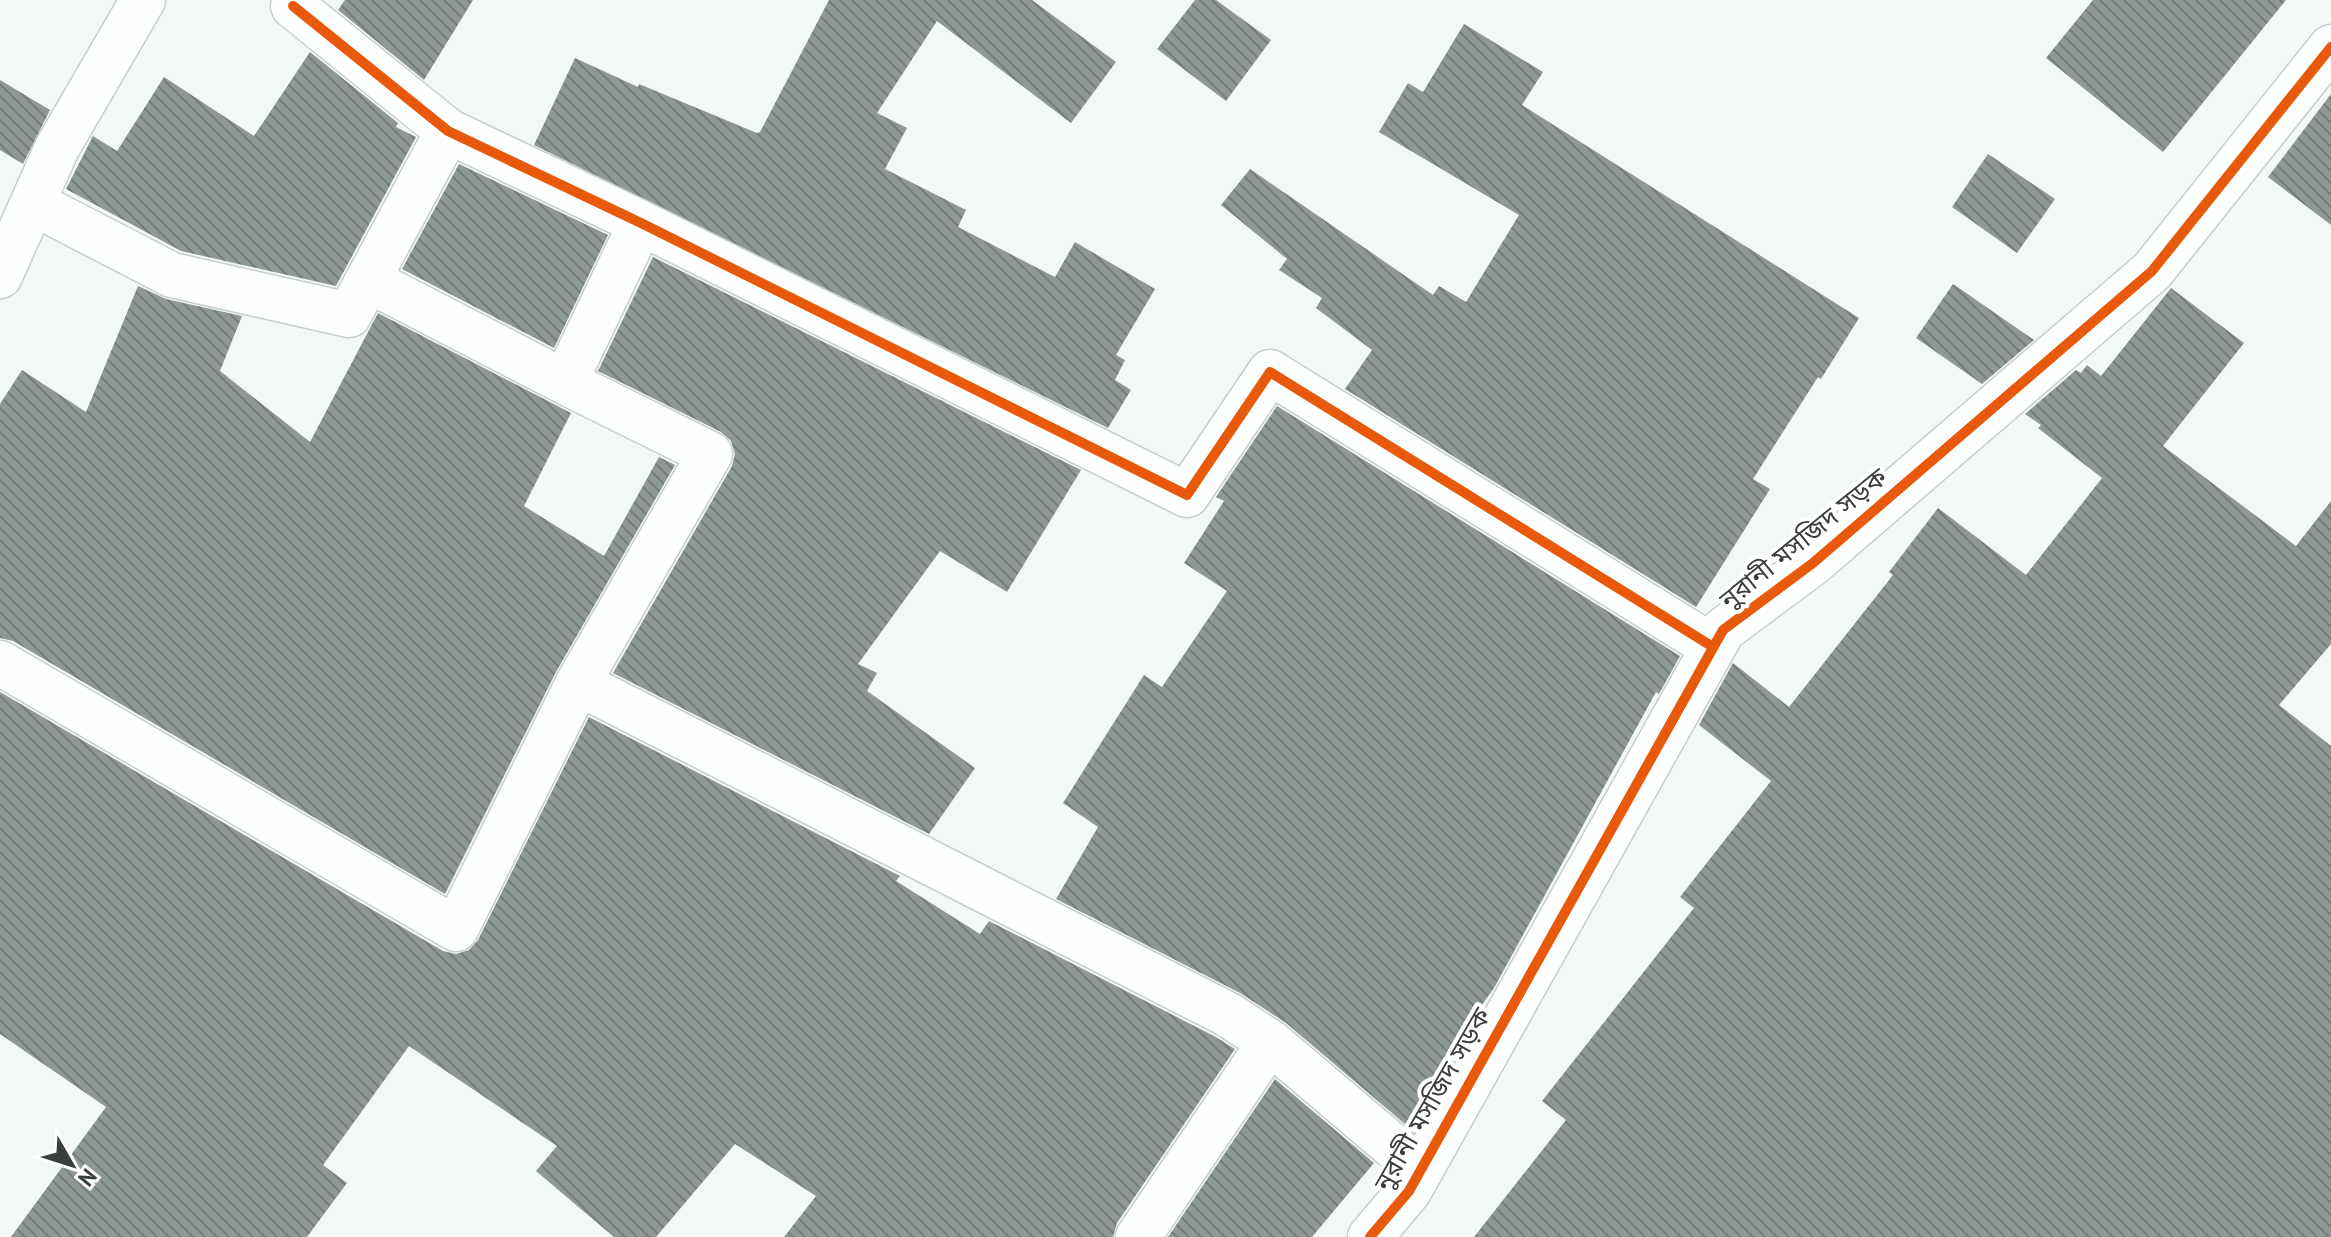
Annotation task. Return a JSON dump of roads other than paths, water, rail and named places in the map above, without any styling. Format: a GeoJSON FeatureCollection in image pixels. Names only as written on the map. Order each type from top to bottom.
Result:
{"type":"FeatureCollection","features":[{"type":"Feature","properties":{"kind":"street"},"geometry":{"type":"LineString","coordinates":[[0,276],[57,148],[143,0]]}},
{"type":"Feature","properties":{"kind":"street"},"geometry":{"type":"LineString","coordinates":[[293,6],[448,131],[641,223],[1187,495],[1270,372],[1713,647]]}},
{"type":"Feature","properties":{"kind":"street","name":"নুরানী মসজিদ সড়ক"},"geometry":{"type":"LineString","coordinates":[[1370,1237],[1409,1191],[1723,630],[1837,543],[2152,271],[2331,47]]}},
{"type":"Feature","properties":{"kind":"street"},"geometry":{"type":"LineString","coordinates":[[33,203],[172,275],[349,315],[448,131]]}},
{"type":"Feature","properties":{"kind":"street"},"geometry":{"type":"LineString","coordinates":[[565,382],[641,223]]}},
{"type":"Feature","properties":{"kind":"street"},"geometry":{"type":"LineString","coordinates":[[0,663],[456,929],[578,683],[710,454],[368,280]]}},
{"type":"Feature","properties":{"kind":"street"},"geometry":{"type":"LineString","coordinates":[[578,683],[1227,1014],[1270,1042],[1421,1170]]}},
{"type":"Feature","properties":{"kind":"street"},"geometry":{"type":"LineString","coordinates":[[1138,1237],[1270,1042]]}}]}
